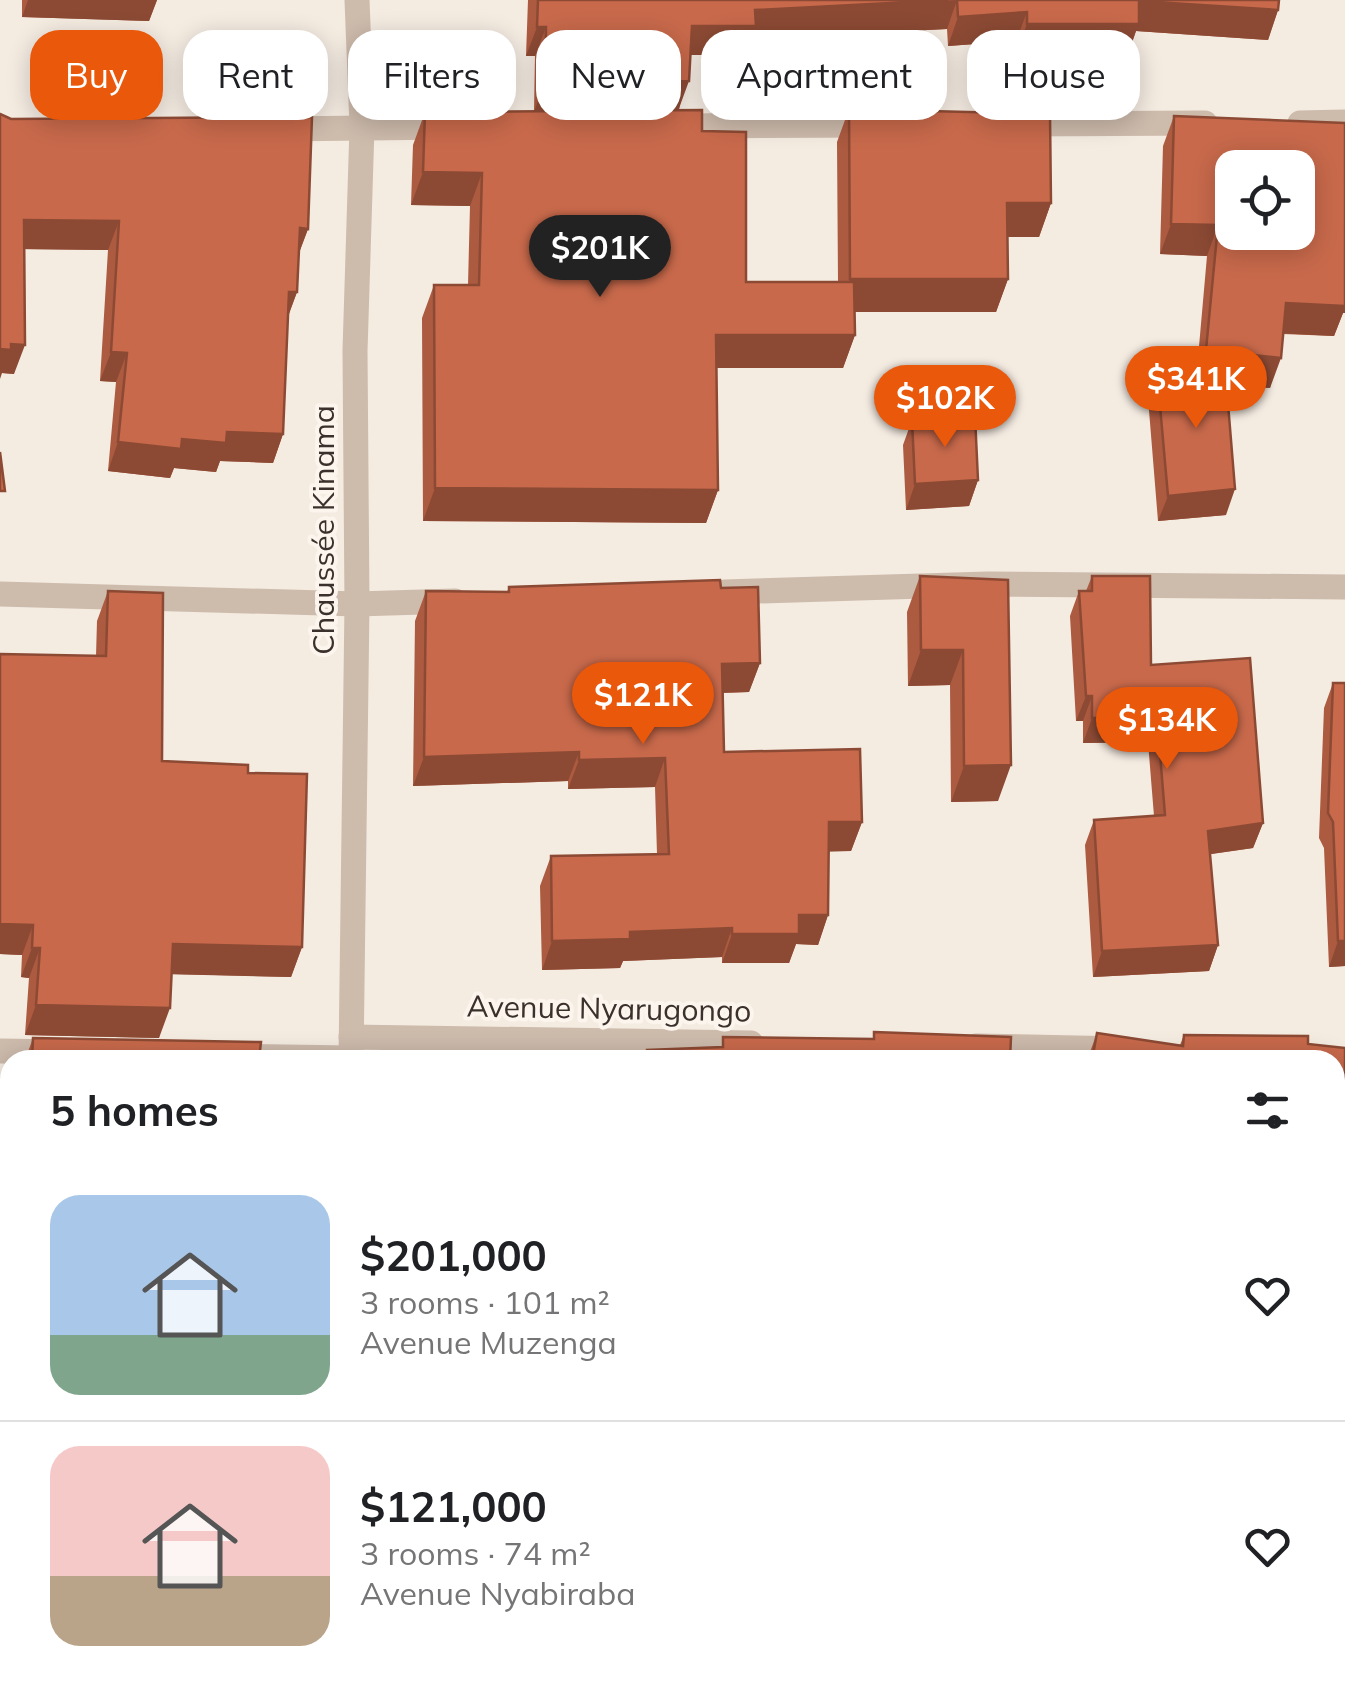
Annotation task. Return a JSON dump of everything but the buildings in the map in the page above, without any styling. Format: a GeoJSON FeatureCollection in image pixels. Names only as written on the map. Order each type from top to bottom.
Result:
{"type":"FeatureCollection","features":[{"type":"Feature","properties":{"kind":"street","name":"Chaussée Kinama"},"geometry":{"type":"LineString","coordinates":[[351,1050],[357,604],[355,351],[362,127],[357,0]]}},
{"type":"Feature","properties":{"kind":"street"},"geometry":{"type":"LineString","coordinates":[[1269,123],[1345,122]]}},
{"type":"Feature","properties":{"kind":"street"},"geometry":{"type":"LineString","coordinates":[[1002,124],[1231,123]]}},
{"type":"Feature","properties":{"kind":"street"},"geometry":{"type":"LineString","coordinates":[[653,126],[905,125]]}},
{"type":"Feature","properties":{"kind":"street"},"geometry":{"type":"LineString","coordinates":[[246,130],[478,126]]}},
{"type":"Feature","properties":{"kind":"street"},"geometry":{"type":"LineString","coordinates":[[692,593],[988,584],[1345,586]]}},
{"type":"Feature","properties":{"kind":"street"},"geometry":{"type":"LineString","coordinates":[[0,594],[357,604],[476,600]]}},
{"type":"Feature","properties":{"kind":"street","name":"Avenue Nyarugongo"},"geometry":{"type":"LineString","coordinates":[[444,1050],[768,1043]]}},
{"type":"Feature","properties":{"kind":"street"},"geometry":{"type":"LineString","coordinates":[[948,1046],[1146,1049]]}}]}
